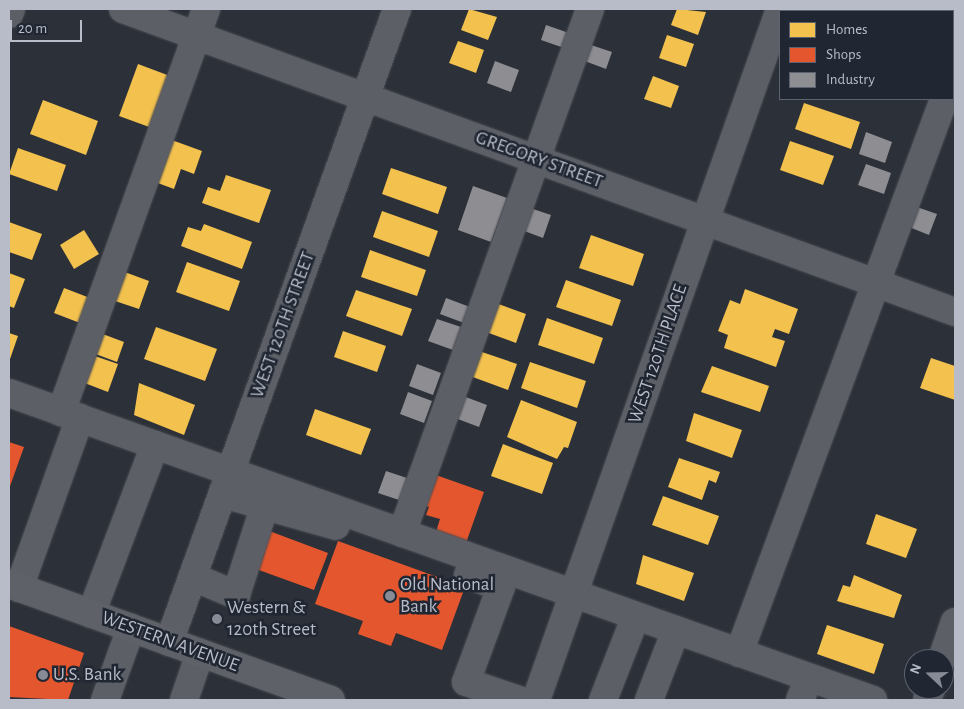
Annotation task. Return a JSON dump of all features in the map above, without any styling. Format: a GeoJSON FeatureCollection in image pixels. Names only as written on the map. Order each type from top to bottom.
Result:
{"type":"FeatureCollection","features":[{"type":"Feature","properties":{"kind":"main road","name":"WESTERN AVENUE"},"geometry":{"type":"LineString","coordinates":[[14,586],[331,700]]}},
{"type":"Feature","properties":{"kind":"street"},"geometry":{"type":"LineString","coordinates":[[9,14],[11,9]]}},
{"type":"Feature","properties":{"kind":"street","name":"GREGORY STREET"},"geometry":{"type":"LineString","coordinates":[[123,9],[955,312]]}},
{"type":"Feature","properties":{"kind":"street"},"geometry":{"type":"LineString","coordinates":[[14,586],[206,9]]}},
{"type":"Feature","properties":{"kind":"street","name":"WEST 120TH STREET"},"geometry":{"type":"LineString","coordinates":[[169,642],[397,9]]}},
{"type":"Feature","properties":{"kind":"street"},"geometry":{"type":"LineString","coordinates":[[402,533],[590,9]]}},
{"type":"Feature","properties":{"kind":"street","name":"WEST 120TH PLACE"},"geometry":{"type":"LineString","coordinates":[[536,700],[779,12]]}},
{"type":"Feature","properties":{"kind":"street"},"geometry":{"type":"LineString","coordinates":[[738,652],[878,284],[944,100]]}},
{"type":"Feature","properties":{"kind":"street"},"geometry":{"type":"LineString","coordinates":[[9,393],[155,445],[227,483],[264,508],[335,526],[501,587],[636,616],[738,652],[805,689],[873,700]]}},
{"type":"Feature","properties":{"kind":"street"},"geometry":{"type":"LineString","coordinates":[[91,614],[155,445]]}},
{"type":"Feature","properties":{"kind":"street"},"geometry":{"type":"LineString","coordinates":[[227,483],[402,533],[571,602]]}},
{"type":"Feature","properties":{"kind":"street"},"geometry":{"type":"LineString","coordinates":[[193,577],[236,595],[264,508]]}},
{"type":"Feature","properties":{"kind":"street"},"geometry":{"type":"LineString","coordinates":[[501,587],[466,682],[519,700]]}},
{"type":"Feature","properties":{"kind":"street"},"geometry":{"type":"LineString","coordinates":[[603,700],[636,616]]}},
{"type":"Feature","properties":{"kind":"street"},"geometry":{"type":"LineString","coordinates":[[946,649],[955,622]]}},
{"type":"Feature","properties":{"kind":"street"},"geometry":{"type":"LineString","coordinates":[[105,700],[131,628]]}},
{"type":"Feature","properties":{"kind":"street"},"geometry":{"type":"LineString","coordinates":[[649,700],[676,630]]}},
{"type":"Feature","properties":{"kind":"street"},"geometry":{"type":"LineString","coordinates":[[184,700],[200,653]]}},
{"type":"Feature","properties":{"kind":"building: Homes"},"geometry":{"type":"Polygon","coordinates":[[[469,9],[497,17],[488,40],[461,30],[469,9]]]}},
{"type":"Feature","properties":{"kind":"building: Homes"},"geometry":{"type":"Polygon","coordinates":[[[677,9],[706,12],[698,35],[671,25],[677,9]]]}},
{"type":"Feature","properties":{"kind":"building: Homes"},"geometry":{"type":"Polygon","coordinates":[[[837,9],[900,9],[868,10],[837,9]]]}},
{"type":"Feature","properties":{"kind":"building: Homes"},"geometry":{"type":"Polygon","coordinates":[[[667,35],[694,44],[686,67],[659,58],[667,35]]]}},
{"type":"Feature","properties":{"kind":"building: Homes"},"geometry":{"type":"Polygon","coordinates":[[[458,41],[484,50],[476,73],[449,63],[458,41]]]}},
{"type":"Feature","properties":{"kind":"building: Homes"},"geometry":{"type":"Polygon","coordinates":[[[138,64],[170,76],[152,128],[119,116],[138,64]]]}},
{"type":"Feature","properties":{"kind":"building: Homes"},"geometry":{"type":"Polygon","coordinates":[[[653,76],[679,86],[671,108],[644,99],[653,76]]]}},
{"type":"Feature","properties":{"kind":"building: Homes"},"geometry":{"type":"Polygon","coordinates":[[[43,100],[98,121],[86,155],[30,134],[43,100]]]}},
{"type":"Feature","properties":{"kind":"building: Homes"},"geometry":{"type":"Polygon","coordinates":[[[804,103],[860,122],[851,149],[795,129],[804,103]]]}},
{"type":"Feature","properties":{"kind":"building: Homes"},"geometry":{"type":"Polygon","coordinates":[[[169,139],[202,151],[194,174],[181,169],[174,189],[155,182],[169,139]]]}},
{"type":"Feature","properties":{"kind":"building: Homes"},"geometry":{"type":"Polygon","coordinates":[[[790,141],[834,156],[823,185],[780,170],[790,141]]]}},
{"type":"Feature","properties":{"kind":"building: Homes"},"geometry":{"type":"Polygon","coordinates":[[[18,148],[66,165],[57,191],[9,174],[18,148]]]}},
{"type":"Feature","properties":{"kind":"building: Homes"},"geometry":{"type":"Polygon","coordinates":[[[391,168],[447,187],[438,214],[382,194],[391,168]]]}},
{"type":"Feature","properties":{"kind":"building: Homes"},"geometry":{"type":"Polygon","coordinates":[[[226,175],[271,190],[259,223],[202,203],[208,187],[220,191],[226,175]]]}},
{"type":"Feature","properties":{"kind":"building: Homes"},"geometry":{"type":"Polygon","coordinates":[[[382,211],[438,231],[429,257],[373,237],[382,211]]]}},
{"type":"Feature","properties":{"kind":"building: Homes"},"geometry":{"type":"Polygon","coordinates":[[[9,222],[42,234],[32,260],[9,252],[9,222]]]}},
{"type":"Feature","properties":{"kind":"building: Homes"},"geometry":{"type":"Polygon","coordinates":[[[204,224],[252,242],[242,269],[181,246],[188,227],[201,231],[204,224]]]}},
{"type":"Feature","properties":{"kind":"building: Homes"},"geometry":{"type":"Polygon","coordinates":[[[84,230],[99,254],[74,269],[60,245],[84,230]]]}},
{"type":"Feature","properties":{"kind":"building: Homes"},"geometry":{"type":"Polygon","coordinates":[[[591,235],[644,254],[633,286],[579,268],[591,235]]]}},
{"type":"Feature","properties":{"kind":"building: Homes"},"geometry":{"type":"Polygon","coordinates":[[[370,250],[426,270],[417,296],[361,277],[370,250]]]}},
{"type":"Feature","properties":{"kind":"building: Homes"},"geometry":{"type":"Polygon","coordinates":[[[187,262],[240,281],[229,311],[176,292],[187,262]]]}},
{"type":"Feature","properties":{"kind":"building: Homes"},"geometry":{"type":"Polygon","coordinates":[[[122,271],[149,281],[139,309],[112,300],[122,271]]]}},
{"type":"Feature","properties":{"kind":"building: Homes"},"geometry":{"type":"Polygon","coordinates":[[[9,273],[25,279],[14,308],[9,306],[9,273]]]}},
{"type":"Feature","properties":{"kind":"building: Homes"},"geometry":{"type":"Polygon","coordinates":[[[566,280],[621,300],[612,326],[556,307],[566,280]]]}},
{"type":"Feature","properties":{"kind":"building: Homes"},"geometry":{"type":"Polygon","coordinates":[[[64,288],[90,298],[80,323],[54,313],[64,288]]]}},
{"type":"Feature","properties":{"kind":"building: Homes"},"geometry":{"type":"Polygon","coordinates":[[[745,289],[798,309],[789,334],[775,329],[772,337],[785,341],[776,367],[724,348],[728,335],[718,331],[730,300],[740,304],[745,289]]]}},
{"type":"Feature","properties":{"kind":"building: Homes"},"geometry":{"type":"Polygon","coordinates":[[[356,290],[412,309],[402,336],[346,316],[356,290]]]}},
{"type":"Feature","properties":{"kind":"building: Homes"},"geometry":{"type":"Polygon","coordinates":[[[496,303],[526,314],[516,343],[486,332],[496,303]]]}},
{"type":"Feature","properties":{"kind":"building: Homes"},"geometry":{"type":"Polygon","coordinates":[[[547,318],[603,338],[594,364],[538,345],[547,318]]]}},
{"type":"Feature","properties":{"kind":"building: Homes"},"geometry":{"type":"Polygon","coordinates":[[[156,327],[217,349],[205,381],[144,359],[156,327]]]}},
{"type":"Feature","properties":{"kind":"building: Homes"},"geometry":{"type":"Polygon","coordinates":[[[343,331],[386,346],[377,372],[334,357],[343,331]]]}},
{"type":"Feature","properties":{"kind":"building: Homes"},"geometry":{"type":"Polygon","coordinates":[[[9,333],[18,336],[9,362],[9,333]]]}},
{"type":"Feature","properties":{"kind":"building: Homes"},"geometry":{"type":"Polygon","coordinates":[[[100,333],[124,342],[117,362],[93,353],[100,333]]]}},
{"type":"Feature","properties":{"kind":"building: Homes"},"geometry":{"type":"Polygon","coordinates":[[[479,351],[517,364],[508,390],[470,376],[479,351]]]}},
{"type":"Feature","properties":{"kind":"building: Homes"},"geometry":{"type":"Polygon","coordinates":[[[92,355],[118,364],[108,392],[82,382],[92,355]]]}},
{"type":"Feature","properties":{"kind":"building: Homes"},"geometry":{"type":"Polygon","coordinates":[[[931,358],[955,366],[955,400],[920,388],[931,358]]]}},
{"type":"Feature","properties":{"kind":"building: Homes"},"geometry":{"type":"Polygon","coordinates":[[[530,362],[586,381],[577,408],[521,388],[530,362]]]}},
{"type":"Feature","properties":{"kind":"building: Homes"},"geometry":{"type":"Polygon","coordinates":[[[712,366],[769,386],[760,412],[701,392],[712,366]]]}},
{"type":"Feature","properties":{"kind":"building: Homes"},"geometry":{"type":"Polygon","coordinates":[[[139,383],[195,405],[184,435],[134,415],[139,383]]]}},
{"type":"Feature","properties":{"kind":"building: Homes"},"geometry":{"type":"Polygon","coordinates":[[[521,400],[577,422],[568,448],[564,447],[557,459],[507,437],[521,400]]]}},
{"type":"Feature","properties":{"kind":"building: Homes"},"geometry":{"type":"Polygon","coordinates":[[[315,409],[371,429],[361,455],[306,435],[315,409]]]}},
{"type":"Feature","properties":{"kind":"building: Homes"},"geometry":{"type":"Polygon","coordinates":[[[694,413],[742,430],[732,458],[686,441],[694,413]]]}},
{"type":"Feature","properties":{"kind":"building: Homes"},"geometry":{"type":"Polygon","coordinates":[[[503,444],[553,463],[542,494],[491,476],[503,444]]]}},
{"type":"Feature","properties":{"kind":"building: Homes"},"geometry":{"type":"Polygon","coordinates":[[[679,458],[720,472],[716,483],[709,480],[702,500],[668,487],[679,458]]]}},
{"type":"Feature","properties":{"kind":"building: Homes"},"geometry":{"type":"Polygon","coordinates":[[[663,496],[719,516],[708,545],[652,525],[663,496]]]}},
{"type":"Feature","properties":{"kind":"building: Homes"},"geometry":{"type":"Polygon","coordinates":[[[876,514],[917,529],[906,558],[866,544],[876,514]]]}},
{"type":"Feature","properties":{"kind":"building: Homes"},"geometry":{"type":"Polygon","coordinates":[[[643,555],[694,573],[684,601],[636,584],[643,555]]]}},
{"type":"Feature","properties":{"kind":"building: Homes"},"geometry":{"type":"Polygon","coordinates":[[[854,575],[902,595],[894,618],[837,601],[843,585],[850,587],[854,575]]]}},
{"type":"Feature","properties":{"kind":"building: Homes"},"geometry":{"type":"Polygon","coordinates":[[[827,625],[884,644],[874,674],[817,654],[827,625]]]}},
{"type":"Feature","properties":{"kind":"building: Shops"},"geometry":{"type":"Polygon","coordinates":[[[9,442],[24,447],[9,489],[9,442]]]}},
{"type":"Feature","properties":{"kind":"building: Shops"},"geometry":{"type":"Polygon","coordinates":[[[433,474],[484,492],[466,543],[436,532],[440,519],[426,515],[429,507],[422,504],[433,474]]]}},
{"type":"Feature","properties":{"kind":"building: Shops"},"geometry":{"type":"Polygon","coordinates":[[[251,524],[328,553],[314,590],[237,562],[251,524]]]}},
{"type":"Feature","properties":{"kind":"building: Shops","name":"Old National Bank"},"geometry":{"type":"Polygon","coordinates":[[[338,541],[465,587],[442,650],[396,633],[391,646],[358,634],[363,621],[315,604],[338,541]]]}},
{"type":"Feature","properties":{"kind":"building: Shops","name":"U.S. Bank"},"geometry":{"type":"Polygon","coordinates":[[[9,626],[84,653],[68,700],[9,697],[9,626]]]}},
{"type":"Feature","properties":{"kind":"building: Industry"},"geometry":{"type":"Polygon","coordinates":[[[546,25],[569,33],[564,48],[541,40],[546,25]]]}},
{"type":"Feature","properties":{"kind":"building: Industry"},"geometry":{"type":"Polygon","coordinates":[[[588,44],[612,52],[606,69],[582,60],[588,44]]]}},
{"type":"Feature","properties":{"kind":"building: Industry"},"geometry":{"type":"Polygon","coordinates":[[[495,61],[519,70],[511,92],[487,83],[495,61]]]}},
{"type":"Feature","properties":{"kind":"building: Industry"},"geometry":{"type":"Polygon","coordinates":[[[866,132],[892,142],[885,163],[859,154],[866,132]]]}},
{"type":"Feature","properties":{"kind":"building: Industry"},"geometry":{"type":"Polygon","coordinates":[[[866,164],[891,173],[884,194],[858,185],[866,164]]]}},
{"type":"Feature","properties":{"kind":"building: Industry"},"geometry":{"type":"Polygon","coordinates":[[[473,186],[507,198],[491,242],[458,230],[473,186]]]}},
{"type":"Feature","properties":{"kind":"building: Industry"},"geometry":{"type":"Polygon","coordinates":[[[911,205],[937,214],[929,235],[904,225],[911,205]]]}},
{"type":"Feature","properties":{"kind":"building: Industry"},"geometry":{"type":"Polygon","coordinates":[[[527,207],[551,215],[543,238],[519,229],[527,207]]]}},
{"type":"Feature","properties":{"kind":"building: Industry"},"geometry":{"type":"Polygon","coordinates":[[[446,298],[470,307],[464,323],[440,314],[446,298]]]}},
{"type":"Feature","properties":{"kind":"building: Industry"},"geometry":{"type":"Polygon","coordinates":[[[437,319],[461,327],[453,350],[428,341],[437,319]]]}},
{"type":"Feature","properties":{"kind":"building: Industry"},"geometry":{"type":"Polygon","coordinates":[[[417,364],[441,373],[433,395],[409,386],[417,364]]]}},
{"type":"Feature","properties":{"kind":"building: Industry"},"geometry":{"type":"Polygon","coordinates":[[[408,392],[432,401],[424,423],[400,414],[408,392]]]}},
{"type":"Feature","properties":{"kind":"building: Industry"},"geometry":{"type":"Polygon","coordinates":[[[463,396],[487,405],[479,427],[455,418],[463,396]]]}},
{"type":"Feature","properties":{"kind":"building: Industry"},"geometry":{"type":"Polygon","coordinates":[[[386,471],[410,479],[402,501],[378,493],[386,471]]]}},
{"type":"Feature","properties":{"kind":"place","name":"Old National Bank"},"geometry":{"type":"Point","coordinates":[390,596]}},
{"type":"Feature","properties":{"kind":"place","name":"Western & 120th Street"},"geometry":{"type":"Point","coordinates":[217,619]}},
{"type":"Feature","properties":{"kind":"place","name":"U.S. Bank"},"geometry":{"type":"Point","coordinates":[43,675]}}]}
